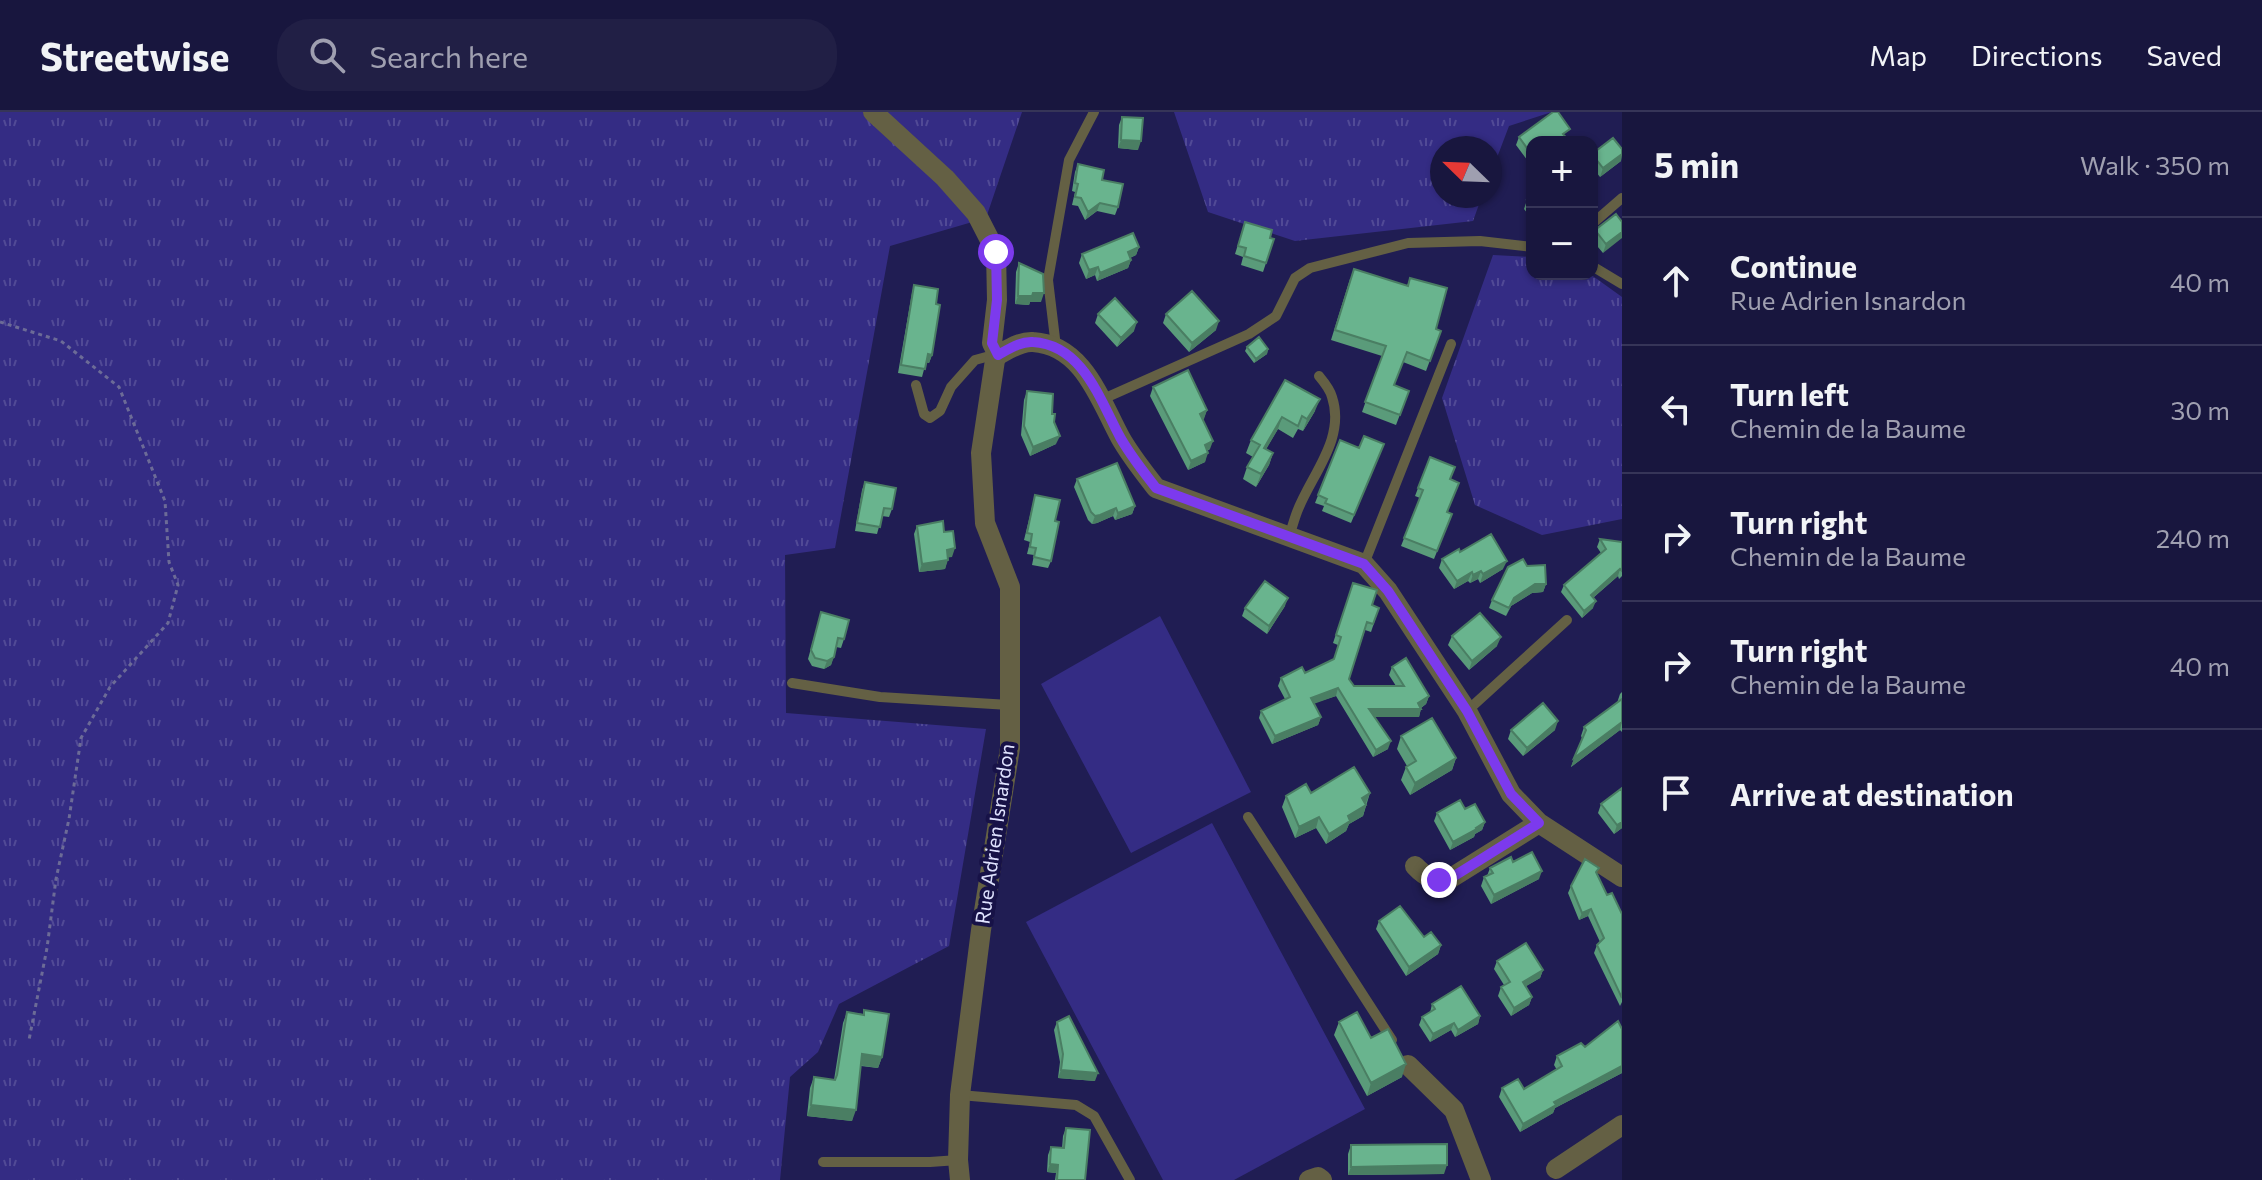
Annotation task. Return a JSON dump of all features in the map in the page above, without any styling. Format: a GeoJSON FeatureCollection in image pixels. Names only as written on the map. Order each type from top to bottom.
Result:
{"type":"FeatureCollection","features":[{"type":"Feature","properties":{"kind":"street","name":"Rue Adrien Isnardon"},"geometry":{"type":"LineString","coordinates":[[873,112],[945,178],[976,213],[996,252],[997,300],[992,343],[997,357],[981,453],[985,523],[1010,587],[1010,748],[981,930],[960,1095],[959,1170]]}},
{"type":"Feature","properties":{"kind":"street"},"geometry":{"type":"LineString","coordinates":[[997,357],[1031,341],[1056,347],[1073,357],[1103,399],[1120,436],[1156,488],[1364,564],[1388,591],[1467,711],[1511,794],[1539,823],[1622,877]]}},
{"type":"Feature","properties":{"kind":"street"},"geometry":{"type":"LineString","coordinates":[[1415,866],[1425,876],[1439,880],[1451,878],[1539,823]]}},
{"type":"Feature","properties":{"kind":"street"},"geometry":{"type":"LineString","coordinates":[[1408,1065],[1454,1110],[1481,1180]]}},
{"type":"Feature","properties":{"kind":"street"},"geometry":{"type":"LineString","coordinates":[[1556,1169],[1622,1125]]}},
{"type":"Feature","properties":{"kind":"street"},"geometry":{"type":"LineString","coordinates":[[1309,1180],[1318,1177],[1322,1180]]}},
{"type":"Feature","properties":{"kind":"lane"},"geometry":{"type":"LineString","coordinates":[[1056,347],[1048,280],[1069,160],[1094,112]]}},
{"type":"Feature","properties":{"kind":"lane"},"geometry":{"type":"LineString","coordinates":[[1598,219],[1622,198]]}},
{"type":"Feature","properties":{"kind":"lane"},"geometry":{"type":"LineString","coordinates":[[1103,399],[1249,334],[1276,316],[1295,278],[1310,268],[1408,243],[1480,241],[1526,246]]}},
{"type":"Feature","properties":{"kind":"lane"},"geometry":{"type":"LineString","coordinates":[[1598,270],[1622,284]]}},
{"type":"Feature","properties":{"kind":"lane"},"geometry":{"type":"LineString","coordinates":[[1364,564],[1451,344]]}},
{"type":"Feature","properties":{"kind":"lane"},"geometry":{"type":"LineString","coordinates":[[916,385],[924,414],[930,418],[940,411],[951,387],[975,360],[997,357]]}},
{"type":"Feature","properties":{"kind":"lane"},"geometry":{"type":"LineString","coordinates":[[1289,536],[1335,431],[1336,412],[1332,393],[1319,376]]}},
{"type":"Feature","properties":{"kind":"lane"},"geometry":{"type":"LineString","coordinates":[[1467,711],[1567,620]]}},
{"type":"Feature","properties":{"kind":"lane"},"geometry":{"type":"LineString","coordinates":[[792,683],[880,697],[1009,705]]}},
{"type":"Feature","properties":{"kind":"lane"},"geometry":{"type":"LineString","coordinates":[[1248,817],[1408,1065]]}},
{"type":"Feature","properties":{"kind":"lane"},"geometry":{"type":"LineString","coordinates":[[960,1095],[1076,1105],[1094,1116],[1130,1180]]}},
{"type":"Feature","properties":{"kind":"lane"},"geometry":{"type":"LineString","coordinates":[[823,1162],[930,1162],[959,1170]]}},
{"type":"Feature","properties":{"kind":"path"},"geometry":{"type":"LineString","coordinates":[[0,322],[61,341],[119,387],[165,501],[169,562],[178,585],[168,623],[110,687],[81,738],[29,1040]]}},
{"type":"Feature","properties":{"kind":"green space"},"geometry":{"type":"Polygon","coordinates":[[[0,112],[1022,112],[986,218],[890,246],[835,548],[785,555],[786,713],[986,729],[949,946],[839,1004],[818,1052],[790,1077],[780,1180],[0,1180],[0,112]]]}},
{"type":"Feature","properties":{"kind":"green space"},"geometry":{"type":"Polygon","coordinates":[[[1174,112],[1552,112],[1509,126],[1502,144],[1502,136],[1430,136],[1430,208],[1478,208],[1473,221],[1295,241],[1208,212],[1174,112]]]}},
{"type":"Feature","properties":{"kind":"green space"},"geometry":{"type":"Polygon","coordinates":[[[1493,255],[1526,257],[1526,280],[1598,280],[1622,297],[1622,519],[1542,535],[1475,505],[1442,398],[1493,255]]]}},
{"type":"Feature","properties":{"kind":"green space"},"geometry":{"type":"Polygon","coordinates":[[[1160,616],[1251,792],[1131,853],[1041,684],[1160,616]]]}},
{"type":"Feature","properties":{"kind":"green space"},"geometry":{"type":"Polygon","coordinates":[[[1212,823],[1365,1109],[1234,1180],[1163,1180],[1026,922],[1212,823]]]}},
{"type":"Feature","properties":{"kind":"building"},"geometry":{"type":"Polygon","coordinates":[[[1553,112],[1558,112],[1570,129],[1563,134],[1565,136],[1526,136],[1526,147],[1519,137],[1553,112]]]}},
{"type":"Feature","properties":{"kind":"building"},"geometry":{"type":"Polygon","coordinates":[[[1122,117],[1143,118],[1141,141],[1121,140],[1122,117]]]}},
{"type":"Feature","properties":{"kind":"building"},"geometry":{"type":"Polygon","coordinates":[[[1613,138],[1622,149],[1622,154],[1603,168],[1598,162],[1598,149],[1613,138]]]}},
{"type":"Feature","properties":{"kind":"building"},"geometry":{"type":"Polygon","coordinates":[[[1078,164],[1104,170],[1102,180],[1123,184],[1118,207],[1100,203],[1088,212],[1081,198],[1075,197],[1078,164]]]}},
{"type":"Feature","properties":{"kind":"building"},"geometry":{"type":"Polygon","coordinates":[[[1616,214],[1622,222],[1622,232],[1606,244],[1598,234],[1598,228],[1616,214]]]}},
{"type":"Feature","properties":{"kind":"building"},"geometry":{"type":"Polygon","coordinates":[[[1245,222],[1272,230],[1270,238],[1274,239],[1266,263],[1244,256],[1246,248],[1238,246],[1245,222]]]}},
{"type":"Feature","properties":{"kind":"building"},"geometry":{"type":"Polygon","coordinates":[[[1133,233],[1139,247],[1128,252],[1131,260],[1100,273],[1098,267],[1089,270],[1082,254],[1133,233]]]}},
{"type":"Feature","properties":{"kind":"building"},"geometry":{"type":"Polygon","coordinates":[[[1019,263],[1043,274],[1044,293],[1018,296],[1019,263]]]}},
{"type":"Feature","properties":{"kind":"building"},"geometry":{"type":"Polygon","coordinates":[[[1354,269],[1408,286],[1410,278],[1447,288],[1436,329],[1441,331],[1430,361],[1407,352],[1394,385],[1409,391],[1400,415],[1365,402],[1386,346],[1335,330],[1354,269]]]}},
{"type":"Feature","properties":{"kind":"building"},"geometry":{"type":"Polygon","coordinates":[[[914,285],[938,289],[936,304],[940,305],[932,355],[928,354],[925,369],[901,365],[914,285]]]}},
{"type":"Feature","properties":{"kind":"building"},"geometry":{"type":"Polygon","coordinates":[[[1192,291],[1219,321],[1192,343],[1166,314],[1192,291]]]}},
{"type":"Feature","properties":{"kind":"building"},"geometry":{"type":"Polygon","coordinates":[[[1115,298],[1137,322],[1121,338],[1098,314],[1115,298]]]}},
{"type":"Feature","properties":{"kind":"building"},"geometry":{"type":"Polygon","coordinates":[[[1259,337],[1268,349],[1256,359],[1247,347],[1259,337]]]}},
{"type":"Feature","properties":{"kind":"building"},"geometry":{"type":"Polygon","coordinates":[[[1188,370],[1207,410],[1200,414],[1213,441],[1205,445],[1208,453],[1191,461],[1153,387],[1188,370]]]}},
{"type":"Feature","properties":{"kind":"building"},"geometry":{"type":"Polygon","coordinates":[[[1285,380],[1320,399],[1307,419],[1302,416],[1298,426],[1282,417],[1264,448],[1273,453],[1261,474],[1247,467],[1260,445],[1251,440],[1285,380]]]}},
{"type":"Feature","properties":{"kind":"building"},"geometry":{"type":"Polygon","coordinates":[[[1027,391],[1053,394],[1052,414],[1055,414],[1054,422],[1060,436],[1033,447],[1024,426],[1027,391]]]}},
{"type":"Feature","properties":{"kind":"building"},"geometry":{"type":"Polygon","coordinates":[[[1364,436],[1384,444],[1354,515],[1325,503],[1327,499],[1318,495],[1340,440],[1359,448],[1364,436]]]}},
{"type":"Feature","properties":{"kind":"building"},"geometry":{"type":"Polygon","coordinates":[[[1430,457],[1455,467],[1450,479],[1459,483],[1447,512],[1452,514],[1437,551],[1404,538],[1423,490],[1418,488],[1430,457]]]}},
{"type":"Feature","properties":{"kind":"building"},"geometry":{"type":"Polygon","coordinates":[[[1117,463],[1135,506],[1118,513],[1116,508],[1095,516],[1077,479],[1117,463]]]}},
{"type":"Feature","properties":{"kind":"building"},"geometry":{"type":"Polygon","coordinates":[[[865,482],[896,488],[892,509],[884,508],[880,527],[857,523],[865,482]]]}},
{"type":"Feature","properties":{"kind":"building"},"geometry":{"type":"Polygon","coordinates":[[[1035,495],[1060,500],[1051,561],[1034,557],[1036,548],[1030,547],[1032,534],[1027,533],[1035,495]]]}},
{"type":"Feature","properties":{"kind":"building"},"geometry":{"type":"Polygon","coordinates":[[[943,521],[944,532],[953,531],[955,548],[947,550],[948,560],[922,564],[917,526],[943,521]]]}},
{"type":"Feature","properties":{"kind":"building"},"geometry":{"type":"Polygon","coordinates":[[[1491,534],[1507,561],[1483,574],[1481,571],[1473,575],[1472,572],[1457,581],[1442,559],[1491,534]]]}},
{"type":"Feature","properties":{"kind":"building"},"geometry":{"type":"Polygon","coordinates":[[[1600,539],[1622,542],[1622,571],[1620,569],[1591,595],[1596,601],[1584,611],[1564,585],[1606,549],[1600,539]]]}},
{"type":"Feature","properties":{"kind":"building"},"geometry":{"type":"Polygon","coordinates":[[[1523,559],[1527,566],[1545,565],[1546,584],[1535,584],[1514,598],[1509,608],[1492,600],[1508,567],[1523,559]]]}},
{"type":"Feature","properties":{"kind":"building"},"geometry":{"type":"Polygon","coordinates":[[[1265,581],[1288,598],[1269,626],[1245,608],[1265,581]]]}},
{"type":"Feature","properties":{"kind":"building"},"geometry":{"type":"Polygon","coordinates":[[[1353,583],[1377,590],[1372,605],[1379,608],[1373,624],[1367,622],[1349,679],[1354,686],[1404,686],[1392,667],[1406,658],[1429,696],[1418,703],[1421,709],[1369,709],[1391,741],[1376,750],[1338,688],[1311,698],[1321,717],[1275,736],[1261,711],[1290,697],[1281,678],[1302,667],[1305,673],[1334,659],[1341,637],[1336,635],[1353,583]]]}},
{"type":"Feature","properties":{"kind":"building"},"geometry":{"type":"Polygon","coordinates":[[[821,612],[849,620],[844,639],[838,638],[834,657],[827,661],[815,658],[811,650],[821,612]]]}},
{"type":"Feature","properties":{"kind":"building"},"geometry":{"type":"Polygon","coordinates":[[[1480,613],[1501,637],[1472,661],[1452,636],[1480,613]]]}},
{"type":"Feature","properties":{"kind":"building"},"geometry":{"type":"Polygon","coordinates":[[[1622,699],[1622,722],[1574,758],[1586,730],[1584,727],[1622,699]]]}},
{"type":"Feature","properties":{"kind":"building"},"geometry":{"type":"Polygon","coordinates":[[[1543,703],[1558,721],[1527,748],[1511,730],[1543,703]]]}},
{"type":"Feature","properties":{"kind":"building"},"geometry":{"type":"Polygon","coordinates":[[[1432,718],[1456,758],[1415,783],[1406,767],[1416,761],[1401,736],[1432,718]]]}},
{"type":"Feature","properties":{"kind":"building"},"geometry":{"type":"Polygon","coordinates":[[[1354,767],[1370,793],[1362,798],[1366,805],[1348,816],[1350,821],[1329,834],[1319,817],[1299,827],[1286,796],[1306,784],[1311,793],[1354,767]]]}},
{"type":"Feature","properties":{"kind":"building"},"geometry":{"type":"Polygon","coordinates":[[[1622,788],[1622,822],[1617,825],[1601,804],[1622,788]]]}},
{"type":"Feature","properties":{"kind":"building"},"geometry":{"type":"Polygon","coordinates":[[[1460,800],[1465,809],[1475,804],[1485,822],[1453,842],[1437,813],[1460,800]]]}},
{"type":"Feature","properties":{"kind":"building"},"geometry":{"type":"Polygon","coordinates":[[[1532,852],[1542,871],[1494,895],[1484,877],[1493,873],[1490,868],[1511,857],[1513,862],[1532,852]]]}},
{"type":"Feature","properties":{"kind":"building"},"geometry":{"type":"Polygon","coordinates":[[[1585,859],[1599,868],[1596,872],[1607,895],[1612,893],[1622,914],[1622,998],[1597,945],[1604,938],[1591,909],[1582,913],[1571,886],[1585,859]]]}},
{"type":"Feature","properties":{"kind":"building"},"geometry":{"type":"Polygon","coordinates":[[[1400,906],[1424,937],[1431,932],[1441,945],[1409,967],[1379,921],[1400,906]]]}},
{"type":"Feature","properties":{"kind":"building"},"geometry":{"type":"Polygon","coordinates":[[[1526,943],[1543,970],[1523,982],[1532,997],[1514,1008],[1501,987],[1510,982],[1497,961],[1526,943]]]}},
{"type":"Feature","properties":{"kind":"building"},"geometry":{"type":"Polygon","coordinates":[[[1461,986],[1480,1016],[1458,1030],[1454,1023],[1433,1034],[1422,1017],[1435,1009],[1432,1004],[1461,986]]]}},
{"type":"Feature","properties":{"kind":"building"},"geometry":{"type":"Polygon","coordinates":[[[864,1010],[889,1014],[882,1057],[862,1054],[856,1110],[811,1105],[814,1077],[835,1080],[837,1075],[847,1012],[864,1015],[864,1010]]]}},
{"type":"Feature","properties":{"kind":"building"},"geometry":{"type":"Polygon","coordinates":[[[1357,1012],[1371,1038],[1388,1029],[1406,1064],[1371,1083],[1339,1022],[1357,1012]]]}},
{"type":"Feature","properties":{"kind":"building"},"geometry":{"type":"Polygon","coordinates":[[[1069,1016],[1098,1073],[1061,1070],[1063,1054],[1057,1022],[1069,1016]]]}},
{"type":"Feature","properties":{"kind":"building"},"geometry":{"type":"Polygon","coordinates":[[[1618,1021],[1622,1029],[1622,1066],[1554,1102],[1556,1105],[1523,1124],[1502,1088],[1518,1079],[1524,1089],[1562,1066],[1557,1056],[1581,1043],[1585,1047],[1618,1021]]]}},
{"type":"Feature","properties":{"kind":"building"},"geometry":{"type":"Polygon","coordinates":[[[1066,1128],[1090,1130],[1085,1180],[1057,1180],[1058,1165],[1050,1164],[1051,1147],[1064,1148],[1066,1128]]]}},
{"type":"Feature","properties":{"kind":"building"},"geometry":{"type":"Polygon","coordinates":[[[1447,1144],[1447,1165],[1351,1167],[1351,1145],[1447,1144]]]}},
{"type":"Feature","properties":{"kind":"route"},"geometry":{"type":"LineString","coordinates":[[996,252],[997,300],[992,343],[998,355],[1031,341],[1056,347],[1073,357],[1103,399],[1120,436],[1156,488],[1364,564],[1388,591],[1467,711],[1511,794],[1539,823],[1451,878],[1439,880]]}}]}
